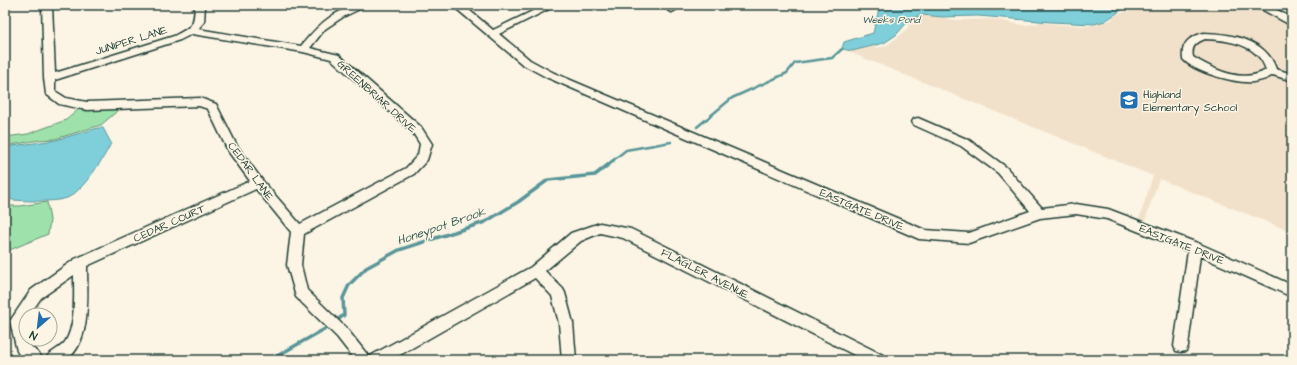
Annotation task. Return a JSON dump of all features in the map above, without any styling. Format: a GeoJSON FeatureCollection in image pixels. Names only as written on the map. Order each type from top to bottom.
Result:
{"type":"FeatureCollection","features":[{"type":"Feature","properties":{"kind":"street","name":"CEDAR LANE"},"geometry":{"type":"LineString","coordinates":[[47,5],[50,92],[63,101],[87,106],[200,102],[212,107],[232,148],[298,231]]}},
{"type":"Feature","properties":{"kind":"street"},"geometry":{"type":"LineString","coordinates":[[191,30],[199,22],[200,5]]}},
{"type":"Feature","properties":{"kind":"street"},"geometry":{"type":"LineString","coordinates":[[303,49],[322,27],[340,15],[363,5]]}},
{"type":"Feature","properties":{"kind":"street","name":"EASTGATE DRIVE"},"geometry":{"type":"LineString","coordinates":[[457,5],[526,62],[550,75],[924,235],[969,238],[1040,214],[1076,209],[1108,214],[1195,248],[1292,292]]}},
{"type":"Feature","properties":{"kind":"street"},"geometry":{"type":"LineString","coordinates":[[492,34],[552,5]]}},
{"type":"Feature","properties":{"kind":"street"},"geometry":{"type":"LineString","coordinates":[[1259,5],[1278,13],[1292,23]]}},
{"type":"Feature","properties":{"kind":"street","name":"JUNIPER LANE"},"geometry":{"type":"LineString","coordinates":[[49,78],[177,38],[191,30]]}},
{"type":"Feature","properties":{"kind":"street","name":"GREENBRIAR DRIVE"},"geometry":{"type":"LineString","coordinates":[[191,30],[303,49],[335,57],[416,130],[426,144],[423,157],[410,171],[298,231]]}},
{"type":"Feature","properties":{"kind":"street"},"geometry":{"type":"LineString","coordinates":[[1204,36],[1220,36],[1236,40],[1251,46],[1263,54],[1270,63],[1272,71],[1266,76],[1254,78],[1240,78],[1221,75],[1203,68],[1188,59],[1187,47],[1195,38],[1204,36]]}},
{"type":"Feature","properties":{"kind":"street"},"geometry":{"type":"LineString","coordinates":[[1272,71],[1292,78]]}},
{"type":"Feature","properties":{"kind":"street"},"geometry":{"type":"LineString","coordinates":[[918,122],[965,143],[1002,170],[1040,214]]}},
{"type":"Feature","properties":{"kind":"street","name":"CEDAR COURT"},"geometry":{"type":"LineString","coordinates":[[36,360],[24,351],[18,321],[36,294],[80,263],[258,182]]}},
{"type":"Feature","properties":{"kind":"street","name":"FLAGLER AVENUE"},"geometry":{"type":"LineString","coordinates":[[536,271],[576,237],[600,228],[626,233],[878,360]]}},
{"type":"Feature","properties":{"kind":"street"},"geometry":{"type":"LineString","coordinates":[[298,231],[294,265],[301,293],[342,333],[364,360]]}},
{"type":"Feature","properties":{"kind":"street"},"geometry":{"type":"LineString","coordinates":[[1181,346],[1195,248]]}},
{"type":"Feature","properties":{"kind":"street"},"geometry":{"type":"LineString","coordinates":[[52,360],[59,358],[73,344],[80,321],[80,263]]}},
{"type":"Feature","properties":{"kind":"street"},"geometry":{"type":"LineString","coordinates":[[377,360],[536,271],[558,293],[566,323],[569,360]]}},
{"type":"Feature","properties":{"kind":"shaded area","name":"Highland Elementary School"},"geometry":{"type":"Polygon","coordinates":[[[1137,5],[1243,5],[1287,17],[1292,29],[1292,232],[1159,179],[1145,221],[1139,219],[1153,176],[849,52],[868,45],[878,48],[887,45],[907,29],[911,19],[910,12],[955,20],[993,19],[1023,25],[1041,22],[1089,26],[1111,20],[1116,14],[1130,11],[1137,5]]]}},
{"type":"Feature","properties":{"kind":"green space"},"geometry":{"type":"Polygon","coordinates":[[[122,107],[101,125],[55,139],[39,140],[5,146],[5,137],[28,134],[66,120],[79,109],[122,107]]]}},
{"type":"Feature","properties":{"kind":"green space"},"geometry":{"type":"Polygon","coordinates":[[[47,202],[50,220],[48,234],[5,252],[5,206],[20,206],[47,202]]]}},
{"type":"Feature","properties":{"kind":"water","name":"Weeks Pond"},"geometry":{"type":"Polygon","coordinates":[[[880,5],[1129,5],[1105,21],[1094,24],[978,16],[942,17],[923,15],[911,18],[896,35],[884,43],[852,51],[842,49],[844,42],[873,33],[880,5]]]}},
{"type":"Feature","properties":{"kind":"water"},"geometry":{"type":"Polygon","coordinates":[[[98,128],[103,128],[111,143],[104,157],[92,174],[73,194],[67,198],[54,201],[5,199],[5,147],[56,140],[98,128]]]}},
{"type":"Feature","properties":{"kind":"waterway","name":"Honeypot Brook"},"geometry":{"type":"LineString","coordinates":[[697,127],[732,98],[787,73],[795,63],[832,58],[842,49]]}},
{"type":"Feature","properties":{"kind":"waterway","name":"Honeypot Brook"},"geometry":{"type":"LineString","coordinates":[[611,162],[626,150],[671,142]]}},
{"type":"Feature","properties":{"kind":"waterway","name":"Honeypot Brook"},"geometry":{"type":"LineString","coordinates":[[336,321],[344,315],[343,298],[349,285],[366,268],[399,250],[485,222],[518,202],[548,180],[595,175],[613,161]]}},
{"type":"Feature","properties":{"kind":"waterway","name":"Honeypot Brook"},"geometry":{"type":"LineString","coordinates":[[270,360],[330,326]]}},
{"type":"Feature","properties":{"kind":"place","name":"Highland Elementary School"},"geometry":{"type":"Point","coordinates":[1129,100]}}]}
